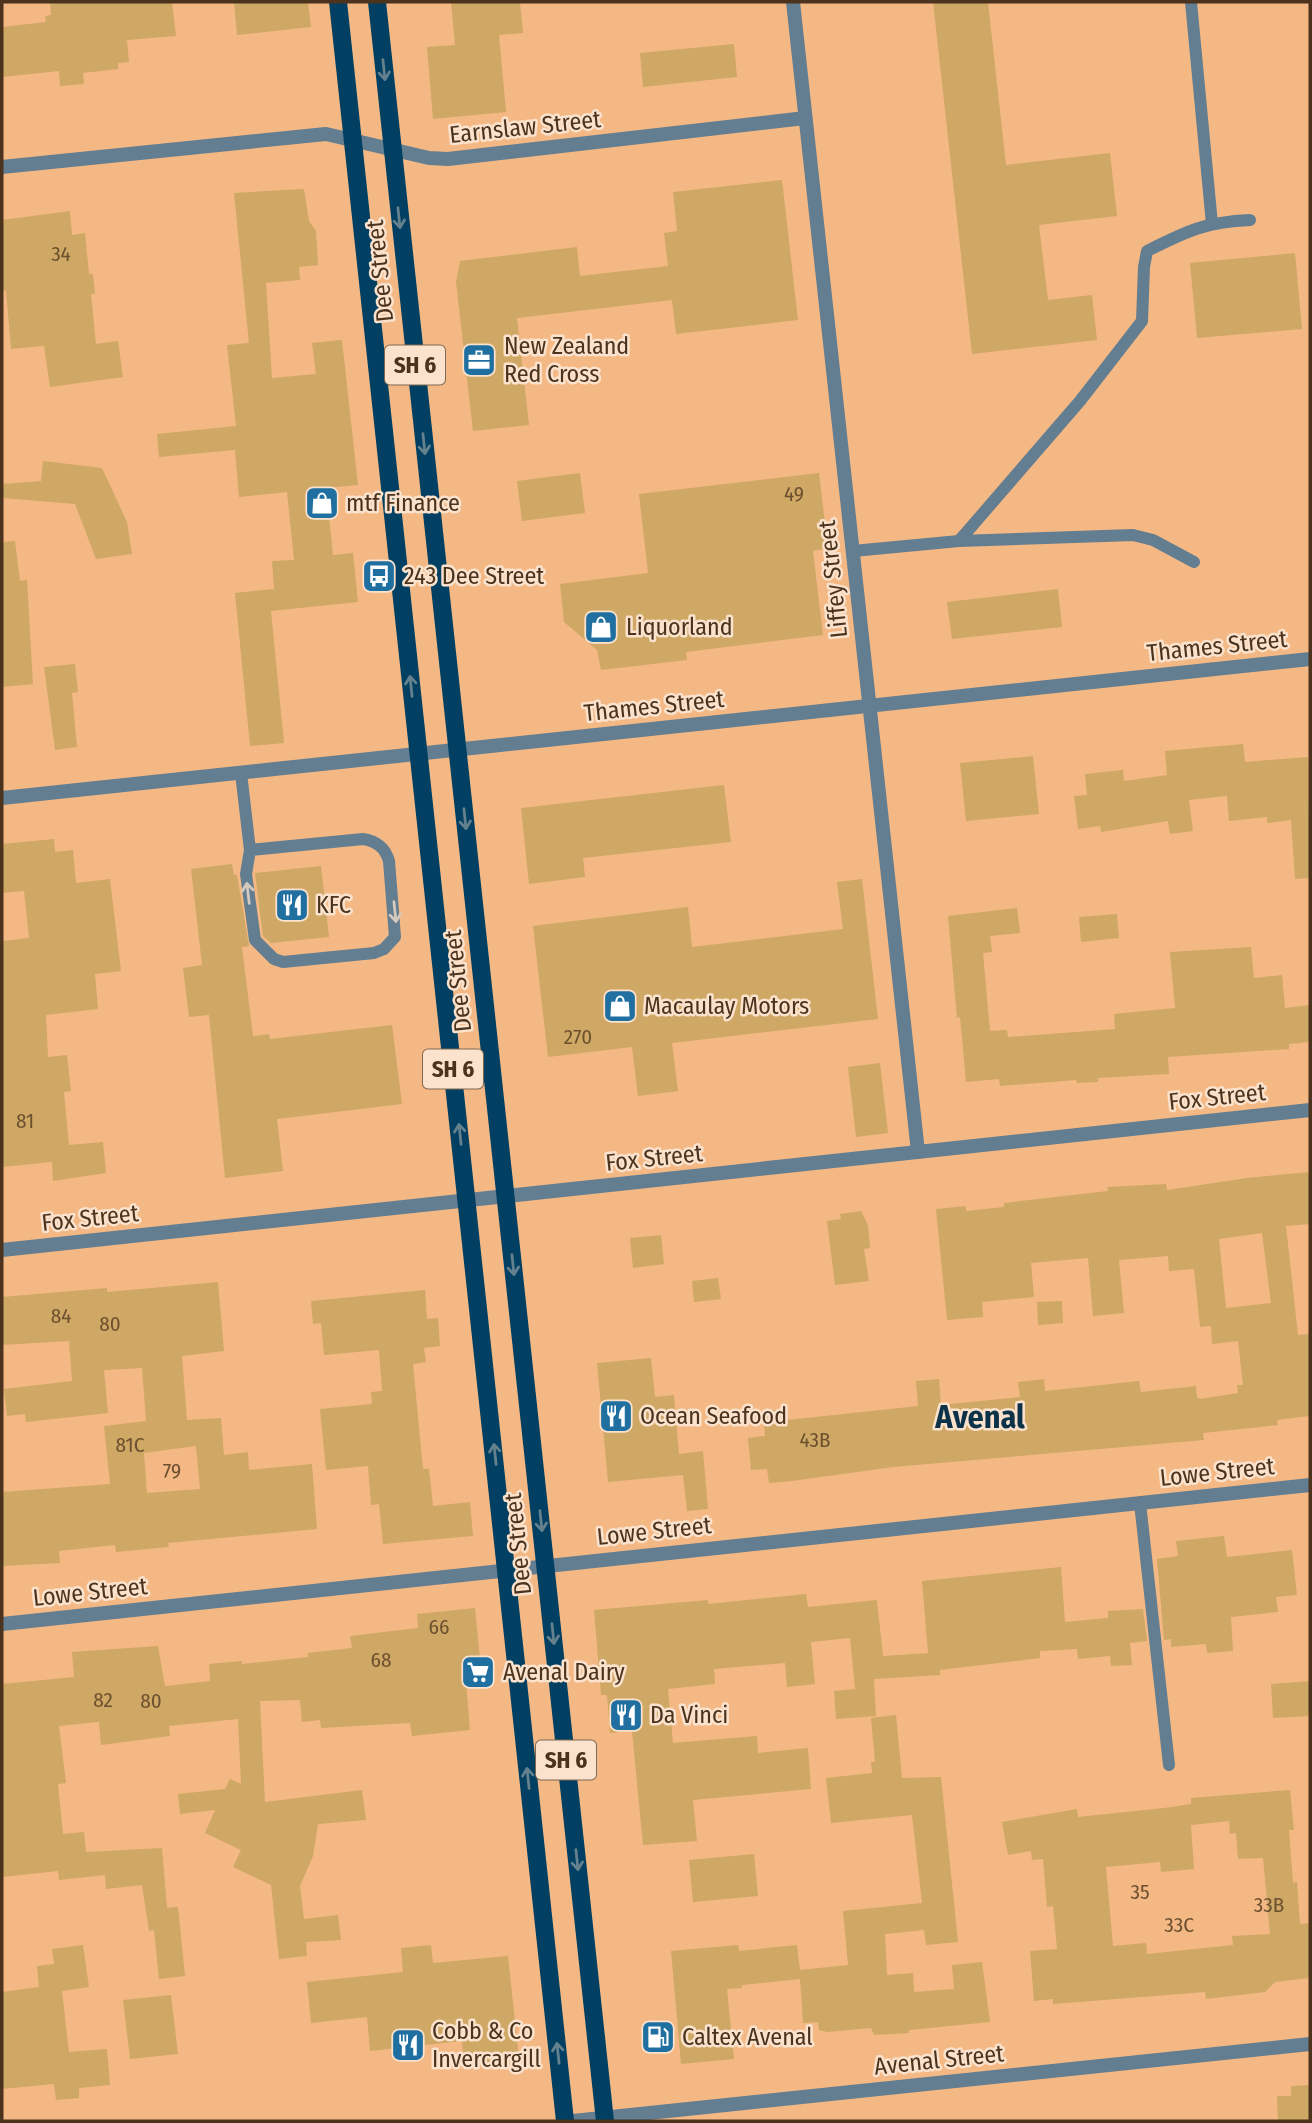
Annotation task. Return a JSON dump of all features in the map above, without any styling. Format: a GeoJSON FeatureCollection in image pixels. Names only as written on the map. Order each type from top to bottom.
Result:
{"type":"FeatureCollection","features":[{"type":"Feature","properties":{"kind":"main road","name":"Dee Street"},"geometry":{"type":"LineString","coordinates":[[338,2],[565,2121]]}},
{"type":"Feature","properties":{"kind":"main road","name":"Dee Street"},"geometry":{"type":"LineString","coordinates":[[377,2],[605,2120]]}},
{"type":"Feature","properties":{"kind":"street","name":"Liffey Street"},"geometry":{"type":"LineString","coordinates":[[793,2],[918,1152]]}},
{"type":"Feature","properties":{"kind":"street","name":"Earnslaw Street"},"geometry":{"type":"LineString","coordinates":[[2,167],[311,134],[448,159],[805,118]]}},
{"type":"Feature","properties":{"kind":"street","name":"Thames Street"},"geometry":{"type":"LineString","coordinates":[[2,798],[1310,659]]}},
{"type":"Feature","properties":{"kind":"street","name":"Fox Street"},"geometry":{"type":"LineString","coordinates":[[2,1250],[1310,1111]]}},
{"type":"Feature","properties":{"kind":"street","name":"Lowe Street"},"geometry":{"type":"LineString","coordinates":[[2,1624],[1310,1485]]}},
{"type":"Feature","properties":{"kind":"street","name":"Avenal Street"},"geometry":{"type":"LineString","coordinates":[[573,2121],[605,2120],[1310,2044]]}},
{"type":"Feature","properties":{"kind":"lane"},"geometry":{"type":"LineString","coordinates":[[1191,2],[1212,224]]}},
{"type":"Feature","properties":{"kind":"lane"},"geometry":{"type":"LineString","coordinates":[[959,541],[1080,401],[1142,321],[1147,251],[1192,228],[1250,220]]}},
{"type":"Feature","properties":{"kind":"lane"},"geometry":{"type":"LineString","coordinates":[[853,551],[959,541],[1133,536],[1153,540],[1194,562]]}},
{"type":"Feature","properties":{"kind":"lane"},"geometry":{"type":"LineString","coordinates":[[241,773],[250,850],[246,874],[255,940],[274,959],[284,962],[374,953],[391,943],[396,929],[389,861],[382,846],[363,839],[250,850]]}},
{"type":"Feature","properties":{"kind":"lane"},"geometry":{"type":"LineString","coordinates":[[1140,1503],[1168,1765]]}},
{"type":"Feature","properties":{"kind":"building"},"geometry":{"type":"Polygon","coordinates":[[[50,2],[172,2],[176,36],[127,40],[129,62],[118,63],[118,69],[83,73],[84,84],[60,86],[59,71],[2,77],[2,27],[46,22],[45,16],[51,15],[50,2]]]}},
{"type":"Feature","properties":{"kind":"building"},"geometry":{"type":"Polygon","coordinates":[[[234,2],[308,2],[311,27],[237,35],[234,2]]]}},
{"type":"Feature","properties":{"kind":"building"},"geometry":{"type":"Polygon","coordinates":[[[451,2],[520,2],[523,33],[499,35],[506,112],[433,119],[427,47],[455,45],[451,2]]]}},
{"type":"Feature","properties":{"kind":"building"},"geometry":{"type":"Polygon","coordinates":[[[933,2],[988,2],[1006,165],[1110,153],[1117,216],[1039,225],[1048,300],[1092,295],[1097,340],[972,354],[933,2]]]}},
{"type":"Feature","properties":{"kind":"building"},"geometry":{"type":"Polygon","coordinates":[[[734,44],[737,77],[643,87],[640,53],[734,44]]]}},
{"type":"Feature","properties":{"kind":"building"},"geometry":{"type":"Polygon","coordinates":[[[782,180],[798,320],[676,334],[672,300],[517,318],[529,425],[473,431],[456,282],[460,261],[577,247],[580,276],[668,266],[664,233],[677,231],[673,192],[782,180]]]}},
{"type":"Feature","properties":{"kind":"building"},"geometry":{"type":"Polygon","coordinates":[[[304,189],[309,221],[316,231],[318,265],[299,267],[300,280],[266,283],[272,378],[316,374],[312,343],[342,340],[358,485],[326,488],[333,555],[353,553],[358,602],[271,611],[284,743],[250,746],[235,593],[274,589],[272,561],[294,560],[287,492],[239,497],[235,450],[159,457],[157,434],[236,426],[227,345],[249,343],[234,193],[304,189]]]}},
{"type":"Feature","properties":{"kind":"building"},"geometry":{"type":"Polygon","coordinates":[[[70,211],[72,235],[85,233],[89,274],[93,274],[95,294],[91,294],[96,344],[118,341],[123,377],[50,387],[44,346],[11,349],[6,290],[2,291],[2,220],[70,211]]]}},
{"type":"Feature","properties":{"kind":"building"},"geometry":{"type":"Polygon","coordinates":[[[1295,253],[1302,329],[1197,338],[1190,263],[1295,253]]]}},
{"type":"Feature","properties":{"kind":"building"},"geometry":{"type":"Polygon","coordinates":[[[43,461],[102,468],[127,522],[132,554],[96,559],[75,504],[2,498],[2,484],[41,481],[43,461]]]}},
{"type":"Feature","properties":{"kind":"building"},"geometry":{"type":"Polygon","coordinates":[[[580,473],[585,513],[522,521],[517,481],[580,473]]]}},
{"type":"Feature","properties":{"kind":"building"},"geometry":{"type":"Polygon","coordinates":[[[819,473],[828,548],[813,551],[823,635],[686,652],[687,660],[601,670],[597,650],[564,622],[560,584],[648,573],[639,494],[819,473]]]}},
{"type":"Feature","properties":{"kind":"building"},"geometry":{"type":"Polygon","coordinates":[[[15,541],[20,581],[27,580],[33,684],[2,687],[2,542],[15,541]]]}},
{"type":"Feature","properties":{"kind":"building"},"geometry":{"type":"Polygon","coordinates":[[[1058,589],[1062,627],[952,639],[947,602],[1058,589]]]}},
{"type":"Feature","properties":{"kind":"building"},"geometry":{"type":"Polygon","coordinates":[[[75,664],[78,692],[72,693],[77,747],[55,750],[44,667],[75,664]]]}},
{"type":"Feature","properties":{"kind":"building"},"geometry":{"type":"Polygon","coordinates":[[[1243,744],[1245,762],[1308,757],[1310,878],[1295,879],[1291,820],[1267,823],[1267,817],[1229,821],[1227,796],[1189,800],[1193,831],[1170,834],[1168,821],[1101,832],[1100,826],[1078,829],[1074,796],[1087,795],[1085,774],[1123,770],[1124,781],[1167,775],[1165,751],[1243,744]]]}},
{"type":"Feature","properties":{"kind":"building"},"geometry":{"type":"Polygon","coordinates":[[[1033,756],[1039,814],[966,821],[960,763],[1033,756]]]}},
{"type":"Feature","properties":{"kind":"building"},"geometry":{"type":"Polygon","coordinates":[[[724,785],[731,842],[583,858],[585,877],[529,884],[521,808],[724,785]]]}},
{"type":"Feature","properties":{"kind":"building"},"geometry":{"type":"Polygon","coordinates":[[[54,839],[55,852],[73,850],[76,883],[110,879],[121,971],[95,974],[98,1009],[46,1015],[48,1057],[67,1055],[71,1091],[64,1092],[69,1145],[103,1142],[106,1173],[53,1181],[52,1162],[2,1167],[2,941],[29,938],[24,891],[2,893],[2,844],[54,839]]]}},
{"type":"Feature","properties":{"kind":"building"},"geometry":{"type":"Polygon","coordinates":[[[232,864],[234,875],[237,875],[249,946],[242,947],[253,1036],[269,1034],[270,1039],[392,1025],[402,1104],[277,1119],[283,1171],[225,1178],[209,1015],[189,1017],[183,968],[202,965],[191,869],[232,864]]]}},
{"type":"Feature","properties":{"kind":"building","name":"KFC"},"geometry":{"type":"Polygon","coordinates":[[[321,866],[329,937],[271,943],[263,936],[255,873],[321,866]]]}},
{"type":"Feature","properties":{"kind":"building"},"geometry":{"type":"Polygon","coordinates":[[[862,879],[878,1019],[672,1043],[678,1091],[638,1096],[632,1047],[548,1057],[533,926],[688,907],[692,947],[843,929],[837,882],[862,879]]]}},
{"type":"Feature","properties":{"kind":"building"},"geometry":{"type":"Polygon","coordinates":[[[1017,908],[1020,933],[990,936],[992,952],[983,953],[990,1031],[1007,1030],[1008,1037],[1115,1029],[1114,1014],[1175,1008],[1170,952],[1251,947],[1254,978],[1282,975],[1285,1008],[1310,1005],[1310,1042],[1289,1044],[1289,1049],[1168,1057],[1169,1074],[1098,1078],[1098,1082],[1077,1083],[1076,1080],[1000,1086],[999,1079],[966,1082],[948,916],[1017,908]]]}},
{"type":"Feature","properties":{"kind":"building"},"geometry":{"type":"Polygon","coordinates":[[[1117,914],[1119,938],[1081,942],[1079,917],[1117,914]]]}},
{"type":"Feature","properties":{"kind":"building"},"geometry":{"type":"Polygon","coordinates":[[[880,1063],[888,1133],[856,1137],[848,1067],[880,1063]]]}},
{"type":"Feature","properties":{"kind":"building"},"geometry":{"type":"Polygon","coordinates":[[[1310,1172],[1310,1224],[1286,1226],[1298,1335],[1310,1334],[1310,1416],[1277,1420],[1278,1425],[1203,1433],[1204,1440],[893,1467],[792,1481],[769,1483],[767,1469],[751,1470],[748,1438],[765,1436],[763,1411],[786,1409],[787,1420],[918,1406],[916,1381],[939,1379],[941,1405],[1020,1397],[1018,1382],[1044,1379],[1045,1391],[1139,1381],[1141,1392],[1196,1386],[1197,1397],[1200,1399],[1238,1393],[1237,1385],[1243,1385],[1238,1341],[1212,1344],[1211,1326],[1200,1327],[1194,1269],[1169,1271],[1168,1256],[1119,1260],[1124,1313],[1093,1316],[1088,1258],[1031,1263],[1034,1297],[982,1302],[983,1317],[947,1320],[936,1209],[966,1206],[966,1211],[1004,1207],[1004,1203],[1108,1191],[1107,1187],[1166,1184],[1167,1190],[1310,1172]],[[1262,1233],[1219,1239],[1226,1308],[1271,1303],[1262,1233]]]}},
{"type":"Feature","properties":{"kind":"building"},"geometry":{"type":"Polygon","coordinates":[[[861,1211],[868,1225],[870,1248],[864,1249],[869,1281],[835,1285],[827,1221],[841,1219],[840,1214],[861,1211]]]}},
{"type":"Feature","properties":{"kind":"building"},"geometry":{"type":"Polygon","coordinates":[[[661,1235],[664,1264],[633,1268],[630,1238],[661,1235]]]}},
{"type":"Feature","properties":{"kind":"building"},"geometry":{"type":"Polygon","coordinates":[[[718,1278],[721,1299],[694,1302],[692,1281],[718,1278]]]}},
{"type":"Feature","properties":{"kind":"building"},"geometry":{"type":"Polygon","coordinates":[[[218,1282],[224,1351],[182,1356],[187,1420],[221,1418],[224,1455],[248,1452],[249,1470],[312,1464],[317,1529],[168,1543],[169,1547],[116,1552],[115,1545],[59,1551],[60,1563],[2,1566],[2,1492],[110,1484],[104,1426],[146,1421],[142,1368],[104,1370],[108,1413],[26,1422],[25,1414],[7,1416],[4,1389],[72,1381],[69,1341],[2,1345],[2,1297],[107,1288],[107,1292],[218,1282]],[[196,1446],[144,1453],[147,1493],[200,1489],[196,1446]]]}},
{"type":"Feature","properties":{"kind":"building"},"geometry":{"type":"Polygon","coordinates":[[[425,1290],[427,1319],[438,1318],[440,1346],[424,1348],[426,1362],[413,1364],[423,1469],[429,1469],[433,1506],[470,1502],[473,1536],[383,1544],[379,1504],[371,1505],[368,1466],[326,1470],[320,1409],[372,1404],[371,1392],[382,1391],[379,1350],[324,1355],[321,1323],[313,1324],[311,1301],[425,1290]]]}},
{"type":"Feature","properties":{"kind":"building"},"geometry":{"type":"Polygon","coordinates":[[[1062,1301],[1063,1323],[1038,1325],[1037,1302],[1062,1301]]]}},
{"type":"Feature","properties":{"kind":"building"},"geometry":{"type":"Polygon","coordinates":[[[651,1358],[655,1397],[674,1395],[679,1454],[703,1451],[708,1509],[687,1511],[683,1475],[608,1482],[597,1363],[651,1358]]]}},
{"type":"Feature","properties":{"kind":"building"},"geometry":{"type":"Polygon","coordinates":[[[1224,1536],[1227,1557],[1292,1550],[1297,1595],[1276,1597],[1278,1612],[1231,1617],[1233,1651],[1207,1653],[1206,1644],[1171,1647],[1171,1639],[1164,1640],[1157,1559],[1178,1556],[1176,1541],[1224,1536]]]}},
{"type":"Feature","properties":{"kind":"building"},"geometry":{"type":"Polygon","coordinates":[[[1061,1567],[1065,1622],[1108,1618],[1108,1611],[1143,1609],[1147,1641],[1130,1643],[1132,1665],[1111,1666],[1110,1656],[1078,1659],[1077,1649],[1040,1651],[1040,1658],[940,1670],[940,1675],[874,1679],[876,1716],[836,1719],[834,1691],[855,1689],[850,1638],[811,1642],[815,1684],[787,1687],[785,1663],[714,1669],[715,1684],[668,1689],[673,1743],[757,1736],[758,1753],[808,1748],[811,1789],[693,1800],[697,1841],[643,1845],[632,1731],[610,1733],[607,1695],[601,1695],[594,1610],[708,1600],[708,1604],[806,1594],[808,1607],[877,1600],[883,1656],[928,1653],[922,1581],[1061,1567]]]}},
{"type":"Feature","properties":{"kind":"building"},"geometry":{"type":"Polygon","coordinates":[[[475,1608],[481,1669],[465,1670],[470,1730],[412,1736],[410,1723],[321,1728],[320,1720],[302,1722],[300,1700],[260,1701],[265,1802],[362,1790],[366,1820],[318,1824],[313,1856],[300,1886],[304,1919],[338,1915],[341,1940],[306,1942],[307,1956],[279,1959],[271,1885],[233,1867],[241,1850],[205,1833],[215,1810],[180,1814],[178,1794],[225,1789],[230,1779],[241,1784],[238,1719],[169,1726],[170,1736],[101,1745],[99,1722],[59,1726],[66,1783],[58,1784],[63,1834],[84,1832],[86,1852],[162,1848],[167,1908],[178,1907],[185,1976],[159,1979],[154,1930],[149,1931],[142,1885],[106,1889],[105,1875],[59,1880],[58,1871],[2,1877],[2,1684],[74,1677],[72,1652],[158,1646],[165,1686],[210,1681],[209,1664],[242,1661],[242,1664],[308,1657],[308,1653],[352,1648],[350,1636],[418,1628],[417,1614],[475,1608]]]}},
{"type":"Feature","properties":{"kind":"building"},"geometry":{"type":"Polygon","coordinates":[[[1310,1681],[1310,1716],[1273,1718],[1271,1684],[1310,1681]]]}},
{"type":"Feature","properties":{"kind":"building"},"geometry":{"type":"Polygon","coordinates":[[[896,1715],[902,1778],[941,1777],[958,1942],[926,1945],[924,1930],[885,1934],[887,1975],[913,1973],[914,1992],[954,1989],[952,1965],[982,1962],[990,2022],[909,2030],[909,2033],[874,2035],[871,2028],[827,2032],[819,2030],[818,2022],[803,2023],[800,1979],[742,1985],[742,1988],[727,1989],[734,2059],[681,2064],[671,1951],[738,1945],[739,1951],[797,1945],[800,1970],[848,1965],[843,1911],[922,1903],[912,1815],[831,1823],[826,1778],[872,1773],[871,1762],[875,1762],[871,1718],[896,1715]]]}},
{"type":"Feature","properties":{"kind":"building"},"geometry":{"type":"Polygon","coordinates":[[[1290,1790],[1294,1830],[1289,1830],[1293,1883],[1297,1882],[1300,1924],[1310,1923],[1310,1978],[1275,1982],[1265,1992],[1206,1999],[1205,1992],[1053,2004],[1053,1999],[1034,2001],[1030,1951],[1057,1949],[1053,1906],[1047,1907],[1043,1859],[1032,1860],[1031,1851],[1008,1855],[1002,1822],[1077,1809],[1078,1817],[1164,1808],[1191,1804],[1191,1798],[1290,1790]],[[1229,1821],[1191,1825],[1194,1869],[1161,1872],[1160,1862],[1106,1867],[1113,1946],[1146,1943],[1147,1954],[1233,1945],[1232,1936],[1270,1934],[1263,1858],[1238,1859],[1236,1833],[1230,1834],[1229,1821]]]}},
{"type":"Feature","properties":{"kind":"building"},"geometry":{"type":"Polygon","coordinates":[[[754,1854],[758,1896],[693,1902],[689,1860],[754,1854]]]}},
{"type":"Feature","properties":{"kind":"building"},"geometry":{"type":"Polygon","coordinates":[[[83,1945],[89,1987],[62,1991],[69,2052],[107,2049],[110,2085],[79,2088],[79,2098],[56,2100],[54,2084],[2,2089],[2,1992],[39,1987],[37,1966],[54,1964],[52,1949],[83,1945]]]}},
{"type":"Feature","properties":{"kind":"building"},"geometry":{"type":"Polygon","coordinates":[[[431,1945],[433,1963],[508,1956],[519,2059],[464,2065],[462,2041],[370,2051],[367,2017],[311,2023],[307,1982],[403,1972],[401,1948],[431,1945]]]}},
{"type":"Feature","properties":{"kind":"building"},"geometry":{"type":"Polygon","coordinates":[[[171,1995],[178,2054],[130,2059],[123,2000],[171,1995]]]}},
{"type":"Feature","properties":{"kind":"building"},"geometry":{"type":"Polygon","coordinates":[[[1310,2085],[1310,2121],[1278,2121],[1277,2096],[1291,2096],[1291,2086],[1310,2085]]]}},
{"type":"Feature","properties":{"kind":"place","name":"New Zealand Red Cross"},"geometry":{"type":"Point","coordinates":[479,360]}},
{"type":"Feature","properties":{"kind":"place","name":"mtf Finance"},"geometry":{"type":"Point","coordinates":[322,503]}},
{"type":"Feature","properties":{"kind":"place","name":"243 Dee Street"},"geometry":{"type":"Point","coordinates":[379,576]}},
{"type":"Feature","properties":{"kind":"place","name":"Liquorland"},"geometry":{"type":"Point","coordinates":[601,627]}},
{"type":"Feature","properties":{"kind":"place","name":"KFC"},"geometry":{"type":"Point","coordinates":[292,905]}},
{"type":"Feature","properties":{"kind":"place","name":"Macaulay Motors"},"geometry":{"type":"Point","coordinates":[620,1006]}},
{"type":"Feature","properties":{"kind":"place","name":"Ocean Seafood"},"geometry":{"type":"Point","coordinates":[616,1416]}},
{"type":"Feature","properties":{"kind":"place","name":"Avenal Dairy"},"geometry":{"type":"Point","coordinates":[478,1672]}},
{"type":"Feature","properties":{"kind":"place","name":"Da Vinci"},"geometry":{"type":"Point","coordinates":[626,1715]}},
{"type":"Feature","properties":{"kind":"place","name":"Caltex Avenal"},"geometry":{"type":"Point","coordinates":[658,2037]}},
{"type":"Feature","properties":{"kind":"place","name":"Cobb & Co Invercargill"},"geometry":{"type":"Point","coordinates":[408,2045]}},
{"type":"Feature","properties":{"kind":"district","name":"Avenal"},"geometry":{"type":"Point","coordinates":[980,1417]}}]}
